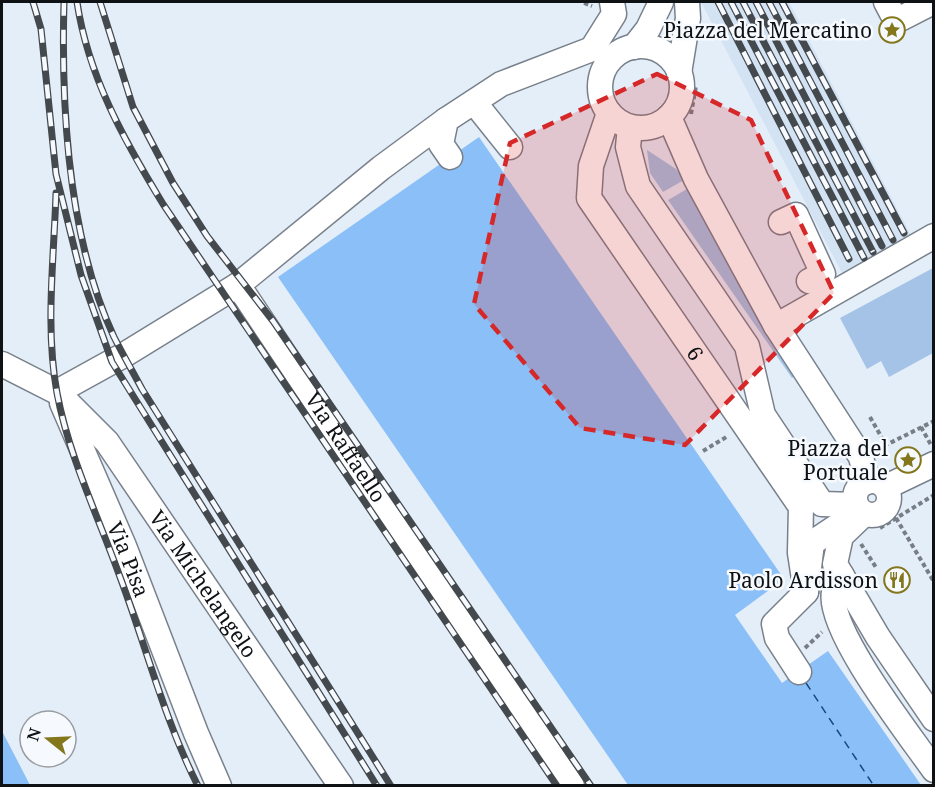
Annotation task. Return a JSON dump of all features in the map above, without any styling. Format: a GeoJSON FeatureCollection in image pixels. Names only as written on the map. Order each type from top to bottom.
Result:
{"type":"FeatureCollection","features":[{"type":"Feature","properties":{"kind":"lane"},"geometry":{"type":"LineString","coordinates":[[2,364],[57,392],[124,355],[238,285],[381,168],[446,120],[501,84],[592,49],[614,14],[612,2]]}},
{"type":"Feature","properties":{"kind":"lane"},"geometry":{"type":"LineString","coordinates":[[633,47],[648,29],[661,2]]}},
{"type":"Feature","properties":{"kind":"lane"},"geometry":{"type":"LineString","coordinates":[[679,73],[675,64],[661,51],[633,47],[618,53],[602,73],[601,98],[609,113],[618,122],[630,127],[651,127],[669,117],[681,96],[679,73],[688,18],[687,2]]}},
{"type":"Feature","properties":{"kind":"lane"},"geometry":{"type":"LineString","coordinates":[[886,2],[896,21],[933,2]]}},
{"type":"Feature","properties":{"kind":"lane"},"geometry":{"type":"LineString","coordinates":[[474,102],[510,147]]}},
{"type":"Feature","properties":{"kind":"lane","name":"6"},"geometry":{"type":"LineString","coordinates":[[609,113],[591,166],[589,198],[801,507],[800,553],[806,592]]}},
{"type":"Feature","properties":{"kind":"lane"},"geometry":{"type":"LineString","coordinates":[[669,117],[696,179],[776,326],[877,484],[889,494],[887,507],[877,515],[812,543],[806,592],[774,624],[777,638],[799,672]]}},
{"type":"Feature","properties":{"kind":"lane"},"geometry":{"type":"LineString","coordinates":[[446,120],[441,144],[450,157]]}},
{"type":"Feature","properties":{"kind":"lane"},"geometry":{"type":"LineString","coordinates":[[630,127],[628,147],[638,186],[747,346],[763,414],[822,504],[865,519]]}},
{"type":"Feature","properties":{"kind":"lane"},"geometry":{"type":"LineString","coordinates":[[781,222],[796,215],[823,274],[809,280]]}},
{"type":"Feature","properties":{"kind":"lane"},"geometry":{"type":"LineString","coordinates":[[776,326],[933,236]]}},
{"type":"Feature","properties":{"kind":"lane","name":"Via Raffaello"},"geometry":{"type":"LineString","coordinates":[[238,285],[572,786]]}},
{"type":"Feature","properties":{"kind":"lane","name":"Via Pisa"},"geometry":{"type":"LineString","coordinates":[[57,392],[124,546],[196,733],[219,786]]}},
{"type":"Feature","properties":{"kind":"lane","name":"Via Michelangelo"},"geometry":{"type":"LineString","coordinates":[[57,392],[107,442],[341,786]]}},
{"type":"Feature","properties":{"kind":"lane"},"geometry":{"type":"LineString","coordinates":[[877,484],[933,465]]}},
{"type":"Feature","properties":{"kind":"lane"},"geometry":{"type":"LineString","coordinates":[[865,519],[841,536],[835,564],[878,637],[933,719]]}},
{"type":"Feature","properties":{"kind":"lane"},"geometry":{"type":"LineString","coordinates":[[842,576],[834,592],[835,609],[850,647],[933,770]]}},
{"type":"Feature","properties":{"kind":"path"},"geometry":{"type":"LineString","coordinates":[[870,417],[886,445],[933,421]]}},
{"type":"Feature","properties":{"kind":"path"},"geometry":{"type":"LineString","coordinates":[[921,427],[933,451]]}},
{"type":"Feature","properties":{"kind":"path"},"geometry":{"type":"LineString","coordinates":[[877,569],[858,543],[865,519],[896,518],[933,495]]}},
{"type":"Feature","properties":{"kind":"path"},"geometry":{"type":"LineString","coordinates":[[896,518],[933,582]]}},
{"type":"Feature","properties":{"kind":"highlighted area"},"geometry":{"type":"Polygon","coordinates":[[[657,74],[751,120],[834,293],[685,445],[580,428],[474,304],[510,143],[657,74]]]}},
{"type":"Feature","properties":{"kind":"shaded area"},"geometry":{"type":"Polygon","coordinates":[[[701,2],[789,2],[914,241],[844,277],[701,2]]]}},
{"type":"Feature","properties":{"kind":"shaded area"},"geometry":{"type":"Polygon","coordinates":[[[479,137],[784,579],[735,615],[782,683],[828,651],[921,785],[628,785],[278,277],[479,137]]]}},
{"type":"Feature","properties":{"kind":"shaded area"},"geometry":{"type":"Polygon","coordinates":[[[647,150],[676,169],[684,180],[663,192],[650,173],[647,150]]]}},
{"type":"Feature","properties":{"kind":"shaded area"},"geometry":{"type":"Polygon","coordinates":[[[687,189],[762,326],[795,376],[792,378],[668,200],[687,189]]]}},
{"type":"Feature","properties":{"kind":"shaded area"},"geometry":{"type":"Polygon","coordinates":[[[933,268],[933,353],[889,377],[881,361],[867,369],[840,318],[933,268]]]}},
{"type":"Feature","properties":{"kind":"shaded area"},"geometry":{"type":"Polygon","coordinates":[[[2,731],[18,762],[18,769],[22,769],[30,785],[2,785],[2,731]]]}},
{"type":"Feature","properties":{"kind":"ferry route"},"geometry":{"type":"LineString","coordinates":[[806,683],[874,786]]}},
{"type":"Feature","properties":{"kind":"railway"},"geometry":{"type":"LineString","coordinates":[[33,2],[41,29],[56,174],[81,275],[112,362],[377,786]]}},
{"type":"Feature","properties":{"kind":"railway"},"geometry":{"type":"LineString","coordinates":[[64,2],[66,129],[77,216],[86,258],[114,337],[142,389],[391,786]]}},
{"type":"Feature","properties":{"kind":"railway"},"geometry":{"type":"LineString","coordinates":[[77,2],[82,29],[99,82],[135,156],[163,204],[557,786]]}},
{"type":"Feature","properties":{"kind":"railway"},"geometry":{"type":"LineString","coordinates":[[100,2],[133,107],[173,183],[207,236],[273,321],[591,786]]}},
{"type":"Feature","properties":{"kind":"railway"},"geometry":{"type":"LineString","coordinates":[[718,2],[849,259]]}},
{"type":"Feature","properties":{"kind":"railway"},"geometry":{"type":"LineString","coordinates":[[731,2],[864,258]]}},
{"type":"Feature","properties":{"kind":"railway"},"geometry":{"type":"LineString","coordinates":[[743,2],[873,252]]}},
{"type":"Feature","properties":{"kind":"railway"},"geometry":{"type":"LineString","coordinates":[[756,2],[882,246]]}},
{"type":"Feature","properties":{"kind":"railway"},"geometry":{"type":"LineString","coordinates":[[769,2],[893,240]]}},
{"type":"Feature","properties":{"kind":"railway"},"geometry":{"type":"LineString","coordinates":[[782,2],[904,233]]}},
{"type":"Feature","properties":{"kind":"railway"},"geometry":{"type":"LineString","coordinates":[[56,193],[51,343],[62,417],[76,463],[120,577],[165,709],[198,786]]}},
{"type":"Feature","properties":{"kind":"place","name":"Piazza del Mercatino"},"geometry":{"type":"Point","coordinates":[892,30]}},
{"type":"Feature","properties":{"kind":"place","name":"Piazza del Portuale"},"geometry":{"type":"Point","coordinates":[908,460]}},
{"type":"Feature","properties":{"kind":"place","name":"Paolo Ardisson"},"geometry":{"type":"Point","coordinates":[897,580]}}]}
